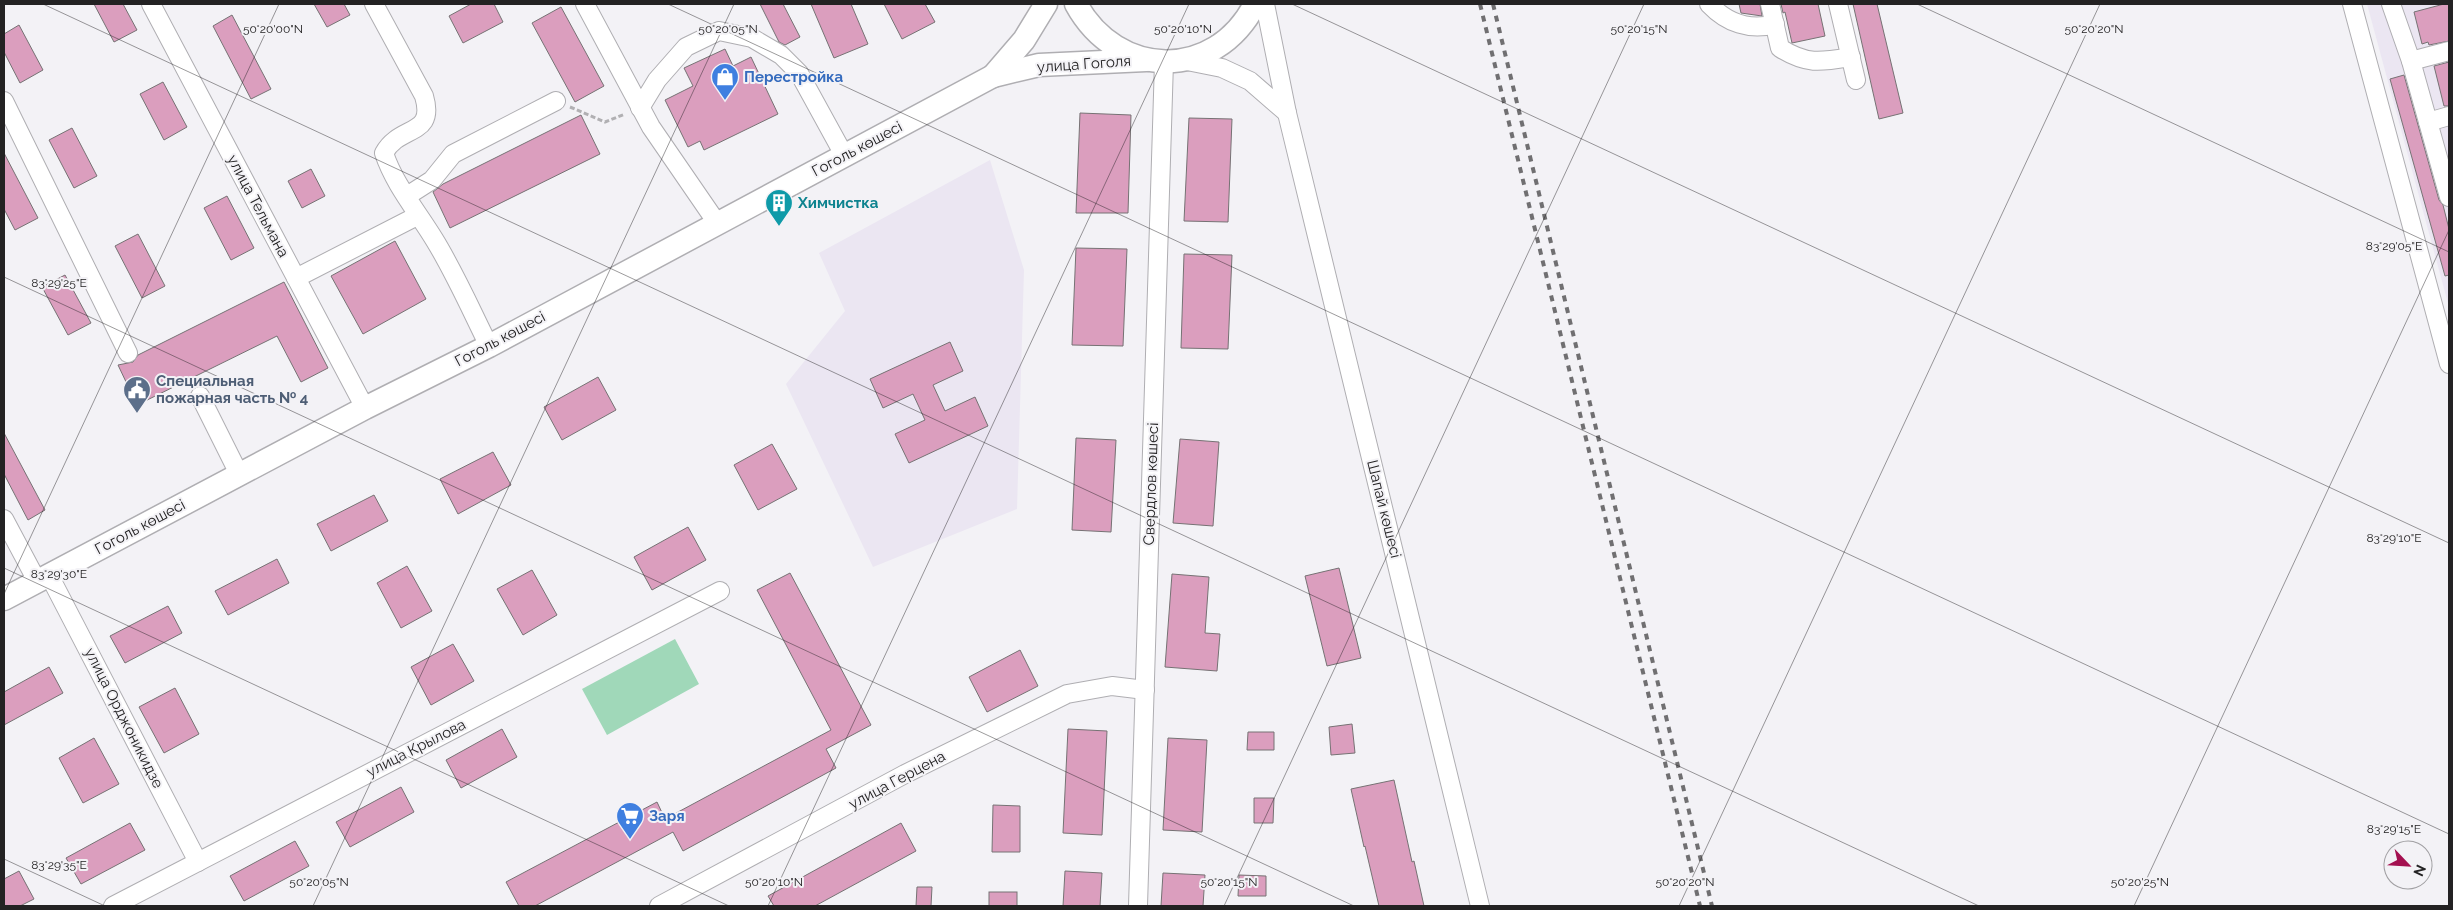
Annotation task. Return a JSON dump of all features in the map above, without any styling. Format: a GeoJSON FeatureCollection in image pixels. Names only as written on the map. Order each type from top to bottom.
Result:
{"type":"FeatureCollection","features":[{"type":"Feature","properties":{"kind":"main road","name":"улица Гоголя"},"geometry":{"type":"LineString","coordinates":[[993,76],[1024,40],[1046,4]]}},
{"type":"Feature","properties":{"kind":"main road"},"geometry":{"type":"LineString","coordinates":[[1076,4],[1090,26],[1111,46],[1164,61]]}},
{"type":"Feature","properties":{"kind":"main road","name":"улица Гоголя"},"geometry":{"type":"LineString","coordinates":[[993,76],[1039,65],[1164,61],[1200,56],[1218,47],[1232,36],[1245,21],[1255,4]]}},
{"type":"Feature","properties":{"kind":"main road","name":"Гоголь көшесі"},"geometry":{"type":"LineString","coordinates":[[4,599],[365,408],[489,346],[993,76]]}},
{"type":"Feature","properties":{"kind":"street","name":"улица Тельмана"},"geometry":{"type":"LineString","coordinates":[[151,4],[365,408]]}},
{"type":"Feature","properties":{"kind":"street"},"geometry":{"type":"LineString","coordinates":[[374,4],[424,96],[428,111],[424,123],[390,143],[384,153],[387,163],[417,216],[434,239],[489,346]]}},
{"type":"Feature","properties":{"kind":"street"},"geometry":{"type":"LineString","coordinates":[[585,4],[651,127],[717,223]]}},
{"type":"Feature","properties":{"kind":"street","name":"Шапай көшесі"},"geometry":{"type":"LineString","coordinates":[[1265,4],[1287,112],[1480,906]]}},
{"type":"Feature","properties":{"kind":"street"},"geometry":{"type":"LineString","coordinates":[[1709,4],[1740,25],[1762,28],[1775,24]]}},
{"type":"Feature","properties":{"kind":"street"},"geometry":{"type":"LineString","coordinates":[[1770,4],[1780,48],[1795,57],[1818,63],[1851,58]]}},
{"type":"Feature","properties":{"kind":"street"},"geometry":{"type":"LineString","coordinates":[[1838,4],[1856,80]]}},
{"type":"Feature","properties":{"kind":"street"},"geometry":{"type":"LineString","coordinates":[[2352,4],[2449,364]]}},
{"type":"Feature","properties":{"kind":"street"},"geometry":{"type":"LineString","coordinates":[[2391,4],[2411,61],[2428,122],[2447,178],[2449,197]]}},
{"type":"Feature","properties":{"kind":"street"},"geometry":{"type":"LineString","coordinates":[[640,108],[657,80],[686,47],[719,30],[752,38],[781,55],[799,73],[844,155]]}},
{"type":"Feature","properties":{"kind":"street"},"geometry":{"type":"LineString","coordinates":[[2411,61],[2449,51]]}},
{"type":"Feature","properties":{"kind":"street"},"geometry":{"type":"LineString","coordinates":[[1164,61],[1222,68],[1250,81],[1287,112]]}},
{"type":"Feature","properties":{"kind":"street","name":"Свердлов көшесі"},"geometry":{"type":"LineString","coordinates":[[1138,906],[1164,61]]}},
{"type":"Feature","properties":{"kind":"street"},"geometry":{"type":"LineString","coordinates":[[4,101],[128,353]]}},
{"type":"Feature","properties":{"kind":"street"},"geometry":{"type":"LineString","coordinates":[[407,196],[432,180],[453,154],[556,101]]}},
{"type":"Feature","properties":{"kind":"street"},"geometry":{"type":"LineString","coordinates":[[2428,122],[2449,116]]}},
{"type":"Feature","properties":{"kind":"street"},"geometry":{"type":"LineString","coordinates":[[296,278],[417,216]]}},
{"type":"Feature","properties":{"kind":"street"},"geometry":{"type":"LineString","coordinates":[[200,396],[239,474]]}},
{"type":"Feature","properties":{"kind":"street","name":"улица Орджоникидзе"},"geometry":{"type":"LineString","coordinates":[[4,519],[43,578],[198,862]]}},
{"type":"Feature","properties":{"kind":"street","name":"улица Крылова"},"geometry":{"type":"LineString","coordinates":[[113,906],[720,591]]}},
{"type":"Feature","properties":{"kind":"street","name":"улица Герцена"},"geometry":{"type":"LineString","coordinates":[[659,906],[905,774],[1066,694],[1112,686],[1145,690]]}},
{"type":"Feature","properties":{"kind":"path"},"geometry":{"type":"LineString","coordinates":[[556,101],[605,122],[640,108]]}},
{"type":"Feature","properties":{"kind":"shaded area"},"geometry":{"type":"Polygon","coordinates":[[[2367,4],[2449,4],[2449,307],[2367,4]]]}},
{"type":"Feature","properties":{"kind":"shaded area"},"geometry":{"type":"Polygon","coordinates":[[[990,160],[1024,270],[1017,509],[873,567],[786,384],[845,311],[819,253],[990,160]]]}},
{"type":"Feature","properties":{"kind":"green space"},"geometry":{"type":"Polygon","coordinates":[[[675,639],[699,684],[607,735],[582,689],[675,639]]]}},
{"type":"Feature","properties":{"kind":"building"},"geometry":{"type":"Polygon","coordinates":[[[94,4],[123,4],[137,30],[114,42],[94,4]]]}},
{"type":"Feature","properties":{"kind":"building"},"geometry":{"type":"Polygon","coordinates":[[[314,4],[344,4],[350,15],[327,27],[314,4]]]}},
{"type":"Feature","properties":{"kind":"building"},"geometry":{"type":"Polygon","coordinates":[[[471,4],[494,4],[503,22],[463,43],[449,16],[471,4]]]}},
{"type":"Feature","properties":{"kind":"building"},"geometry":{"type":"Polygon","coordinates":[[[760,4],[783,4],[800,37],[785,45],[779,42],[760,4]]]}},
{"type":"Feature","properties":{"kind":"building"},"geometry":{"type":"Polygon","coordinates":[[[811,4],[851,4],[868,44],[834,58],[811,4]]]}},
{"type":"Feature","properties":{"kind":"building"},"geometry":{"type":"Polygon","coordinates":[[[884,4],[925,4],[935,22],[902,39],[884,4]]]}},
{"type":"Feature","properties":{"kind":"building"},"geometry":{"type":"Polygon","coordinates":[[[1739,4],[1760,4],[1762,16],[1741,13],[1739,4]]]}},
{"type":"Feature","properties":{"kind":"building"},"geometry":{"type":"Polygon","coordinates":[[[1781,4],[1818,4],[1825,36],[1792,43],[1785,12],[1783,13],[1781,4]]]}},
{"type":"Feature","properties":{"kind":"building"},"geometry":{"type":"Polygon","coordinates":[[[1853,4],[1877,4],[1903,113],[1879,119],[1853,4]]]}},
{"type":"Feature","properties":{"kind":"building"},"geometry":{"type":"Polygon","coordinates":[[[2449,4],[2449,41],[2429,45],[2428,42],[2422,44],[2414,12],[2449,4]]]}},
{"type":"Feature","properties":{"kind":"building"},"geometry":{"type":"Polygon","coordinates":[[[561,7],[604,86],[575,102],[532,23],[561,7]]]}},
{"type":"Feature","properties":{"kind":"building"},"geometry":{"type":"Polygon","coordinates":[[[232,15],[271,89],[251,99],[213,26],[232,15]]]}},
{"type":"Feature","properties":{"kind":"building"},"geometry":{"type":"Polygon","coordinates":[[[19,25],[43,70],[20,83],[4,52],[4,34],[19,25]]]}},
{"type":"Feature","properties":{"kind":"building"},"geometry":{"type":"Polygon","coordinates":[[[725,49],[733,66],[751,57],[778,114],[704,150],[700,141],[688,147],[665,100],[693,86],[684,68],[725,49]]]}},
{"type":"Feature","properties":{"kind":"building"},"geometry":{"type":"Polygon","coordinates":[[[2449,62],[2449,106],[2444,106],[2434,66],[2449,62]]]}},
{"type":"Feature","properties":{"kind":"building"},"geometry":{"type":"Polygon","coordinates":[[[2404,75],[2449,229],[2449,275],[2445,276],[2390,79],[2404,75]]]}},
{"type":"Feature","properties":{"kind":"building"},"geometry":{"type":"Polygon","coordinates":[[[163,82],[187,127],[164,140],[140,94],[163,82]]]}},
{"type":"Feature","properties":{"kind":"building"},"geometry":{"type":"Polygon","coordinates":[[[1080,113],[1131,115],[1128,213],[1076,213],[1080,113]]]}},
{"type":"Feature","properties":{"kind":"building"},"geometry":{"type":"Polygon","coordinates":[[[581,115],[600,154],[450,228],[433,192],[443,184],[581,115]]]}},
{"type":"Feature","properties":{"kind":"building"},"geometry":{"type":"Polygon","coordinates":[[[1189,118],[1232,119],[1228,222],[1184,221],[1189,118]]]}},
{"type":"Feature","properties":{"kind":"building"},"geometry":{"type":"Polygon","coordinates":[[[72,128],[97,176],[74,188],[49,140],[72,128]]]}},
{"type":"Feature","properties":{"kind":"building"},"geometry":{"type":"Polygon","coordinates":[[[4,153],[38,218],[15,230],[4,209],[4,153]]]}},
{"type":"Feature","properties":{"kind":"building"},"geometry":{"type":"Polygon","coordinates":[[[311,169],[325,196],[302,208],[288,181],[311,169]]]}},
{"type":"Feature","properties":{"kind":"building"},"geometry":{"type":"Polygon","coordinates":[[[227,196],[254,248],[231,260],[204,208],[227,196]]]}},
{"type":"Feature","properties":{"kind":"building"},"geometry":{"type":"Polygon","coordinates":[[[138,234],[165,286],[142,298],[115,246],[138,234]]]}},
{"type":"Feature","properties":{"kind":"building"},"geometry":{"type":"Polygon","coordinates":[[[395,241],[426,299],[363,334],[331,276],[395,241]]]}},
{"type":"Feature","properties":{"kind":"building"},"geometry":{"type":"Polygon","coordinates":[[[1076,248],[1127,249],[1123,346],[1072,345],[1076,248]]]}},
{"type":"Feature","properties":{"kind":"building"},"geometry":{"type":"Polygon","coordinates":[[[1184,254],[1232,255],[1228,349],[1181,348],[1184,254]]]}},
{"type":"Feature","properties":{"kind":"building"},"geometry":{"type":"Polygon","coordinates":[[[65,275],[91,323],[68,335],[42,287],[65,275]]]}},
{"type":"Feature","properties":{"kind":"building"},"geometry":{"type":"Polygon","coordinates":[[[284,282],[328,368],[301,382],[277,336],[137,405],[118,365],[133,362],[138,355],[284,282]]]}},
{"type":"Feature","properties":{"kind":"building"},"geometry":{"type":"Polygon","coordinates":[[[950,342],[963,371],[933,385],[945,411],[975,397],[988,426],[909,463],[895,434],[925,420],[913,394],[883,408],[870,379],[950,342]]]}},
{"type":"Feature","properties":{"kind":"building"},"geometry":{"type":"Polygon","coordinates":[[[598,377],[616,410],[562,440],[544,407],[598,377]]]}},
{"type":"Feature","properties":{"kind":"building"},"geometry":{"type":"Polygon","coordinates":[[[4,433],[45,510],[28,520],[4,474],[4,433]]]}},
{"type":"Feature","properties":{"kind":"building"},"geometry":{"type":"Polygon","coordinates":[[[1076,438],[1116,440],[1111,532],[1072,530],[1076,438]]]}},
{"type":"Feature","properties":{"kind":"building"},"geometry":{"type":"Polygon","coordinates":[[[1180,439],[1219,442],[1213,526],[1173,523],[1180,439]]]}},
{"type":"Feature","properties":{"kind":"building"},"geometry":{"type":"Polygon","coordinates":[[[772,444],[797,489],[758,510],[734,465],[772,444]]]}},
{"type":"Feature","properties":{"kind":"building"},"geometry":{"type":"Polygon","coordinates":[[[493,452],[511,485],[458,514],[440,479],[493,452]]]}},
{"type":"Feature","properties":{"kind":"building"},"geometry":{"type":"Polygon","coordinates":[[[374,495],[388,521],[331,551],[317,524],[374,495]]]}},
{"type":"Feature","properties":{"kind":"building"},"geometry":{"type":"Polygon","coordinates":[[[688,527],[706,560],[652,590],[634,557],[688,527]]]}},
{"type":"Feature","properties":{"kind":"building"},"geometry":{"type":"Polygon","coordinates":[[[277,559],[289,583],[228,615],[215,591],[277,559]]]}},
{"type":"Feature","properties":{"kind":"building"},"geometry":{"type":"Polygon","coordinates":[[[407,566],[432,611],[401,628],[377,583],[407,566]]]}},
{"type":"Feature","properties":{"kind":"building"},"geometry":{"type":"Polygon","coordinates":[[[1339,568],[1361,658],[1327,666],[1305,576],[1339,568]]]}},
{"type":"Feature","properties":{"kind":"building"},"geometry":{"type":"Polygon","coordinates":[[[532,570],[557,615],[523,635],[497,589],[532,570]]]}},
{"type":"Feature","properties":{"kind":"building"},"geometry":{"type":"Polygon","coordinates":[[[790,573],[871,725],[826,749],[836,768],[683,851],[673,832],[535,906],[519,906],[506,882],[657,802],[665,819],[831,730],[757,590],[790,573]]]}},
{"type":"Feature","properties":{"kind":"building"},"geometry":{"type":"Polygon","coordinates":[[[1172,574],[1209,577],[1205,633],[1220,634],[1217,671],[1165,667],[1172,574]]]}},
{"type":"Feature","properties":{"kind":"building"},"geometry":{"type":"Polygon","coordinates":[[[168,606],[182,633],[125,663],[110,636],[168,606]]]}},
{"type":"Feature","properties":{"kind":"building"},"geometry":{"type":"Polygon","coordinates":[[[453,644],[474,681],[431,705],[411,667],[453,644]]]}},
{"type":"Feature","properties":{"kind":"building"},"geometry":{"type":"Polygon","coordinates":[[[1020,650],[1038,686],[987,712],[969,677],[1020,650]]]}},
{"type":"Feature","properties":{"kind":"building"},"geometry":{"type":"Polygon","coordinates":[[[49,667],[63,693],[4,725],[4,692],[49,667]]]}},
{"type":"Feature","properties":{"kind":"building"},"geometry":{"type":"Polygon","coordinates":[[[175,688],[199,734],[164,753],[139,707],[175,688]]]}},
{"type":"Feature","properties":{"kind":"building"},"geometry":{"type":"Polygon","coordinates":[[[1352,724],[1355,753],[1331,755],[1329,727],[1352,724]]]}},
{"type":"Feature","properties":{"kind":"building"},"geometry":{"type":"Polygon","coordinates":[[[502,729],[517,757],[461,788],[446,760],[502,729]]]}},
{"type":"Feature","properties":{"kind":"building"},"geometry":{"type":"Polygon","coordinates":[[[1068,729],[1107,731],[1102,835],[1063,833],[1068,729]]]}},
{"type":"Feature","properties":{"kind":"building"},"geometry":{"type":"Polygon","coordinates":[[[1248,732],[1274,732],[1274,750],[1247,750],[1248,732]]]}},
{"type":"Feature","properties":{"kind":"building"},"geometry":{"type":"Polygon","coordinates":[[[94,738],[119,784],[83,803],[59,758],[94,738]]]}},
{"type":"Feature","properties":{"kind":"building"},"geometry":{"type":"Polygon","coordinates":[[[1168,738],[1207,740],[1202,832],[1163,830],[1168,738]]]}},
{"type":"Feature","properties":{"kind":"building"},"geometry":{"type":"Polygon","coordinates":[[[1394,780],[1424,906],[1379,906],[1364,847],[1351,789],[1394,780]]]}},
{"type":"Feature","properties":{"kind":"building"},"geometry":{"type":"Polygon","coordinates":[[[401,787],[414,812],[350,847],[336,822],[401,787]]]}},
{"type":"Feature","properties":{"kind":"building"},"geometry":{"type":"Polygon","coordinates":[[[1254,798],[1274,798],[1273,823],[1254,823],[1254,798]]]}},
{"type":"Feature","properties":{"kind":"building"},"geometry":{"type":"Polygon","coordinates":[[[993,805],[1020,806],[1020,852],[992,852],[993,805]]]}},
{"type":"Feature","properties":{"kind":"building"},"geometry":{"type":"Polygon","coordinates":[[[130,823],[145,850],[81,884],[66,858],[130,823]]]}},
{"type":"Feature","properties":{"kind":"building"},"geometry":{"type":"Polygon","coordinates":[[[901,823],[916,851],[815,906],[774,906],[768,896],[901,823]]]}},
{"type":"Feature","properties":{"kind":"building"},"geometry":{"type":"Polygon","coordinates":[[[295,841],[309,866],[244,901],[230,876],[295,841]]]}},
{"type":"Feature","properties":{"kind":"building"},"geometry":{"type":"Polygon","coordinates":[[[19,871],[34,899],[20,906],[4,906],[4,879],[19,871]]]}},
{"type":"Feature","properties":{"kind":"building"},"geometry":{"type":"Polygon","coordinates":[[[1065,871],[1102,873],[1100,906],[1063,906],[1065,871]]]}},
{"type":"Feature","properties":{"kind":"building"},"geometry":{"type":"Polygon","coordinates":[[[1163,873],[1205,875],[1203,906],[1161,906],[1163,873]]]}},
{"type":"Feature","properties":{"kind":"building"},"geometry":{"type":"Polygon","coordinates":[[[1239,875],[1266,876],[1266,896],[1238,896],[1239,875]]]}},
{"type":"Feature","properties":{"kind":"building"},"geometry":{"type":"Polygon","coordinates":[[[917,887],[932,887],[931,906],[916,906],[917,887]]]}},
{"type":"Feature","properties":{"kind":"building"},"geometry":{"type":"Polygon","coordinates":[[[989,892],[1017,892],[1017,906],[989,906],[989,892]]]}},
{"type":"Feature","properties":{"kind":"railway"},"geometry":{"type":"LineString","coordinates":[[1480,4],[1700,906]]}},
{"type":"Feature","properties":{"kind":"railway"},"geometry":{"type":"LineString","coordinates":[[1493,4],[1712,906]]}},
{"type":"Feature","properties":{"kind":"place","name":"Перестройка"},"geometry":{"type":"Point","coordinates":[725,101]}},
{"type":"Feature","properties":{"kind":"place","name":"Химчистка"},"geometry":{"type":"Point","coordinates":[779,227]}},
{"type":"Feature","properties":{"kind":"place","name":"Специальная пожарная часть № 4"},"geometry":{"type":"Point","coordinates":[137,414]}},
{"type":"Feature","properties":{"kind":"place","name":"Заря"},"geometry":{"type":"Point","coordinates":[630,840]}}]}
